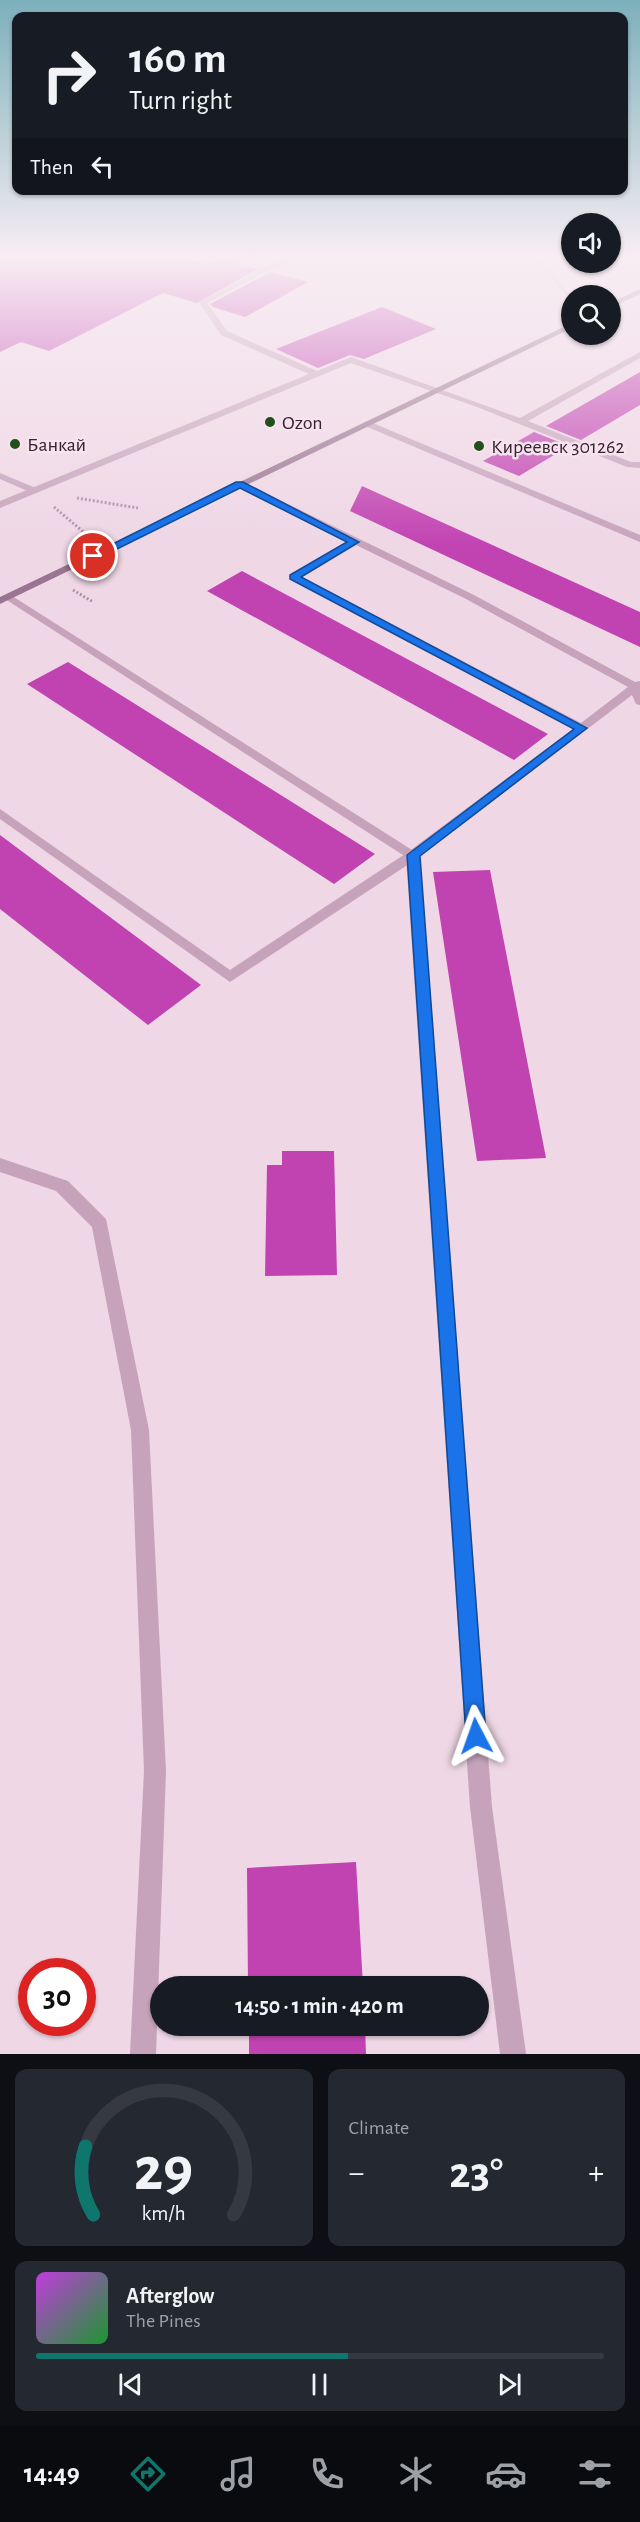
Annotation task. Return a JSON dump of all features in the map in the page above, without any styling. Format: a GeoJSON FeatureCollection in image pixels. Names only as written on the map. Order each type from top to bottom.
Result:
{"type":"FeatureCollection","features":[{"type":"Feature","properties":{"kind":"main road"},"geometry":{"type":"LineString","coordinates":[[5,599],[511,355]]}},
{"type":"Feature","properties":{"kind":"street"},"geometry":{"type":"LineString","coordinates":[[273,355],[316,374]]}},
{"type":"Feature","properties":{"kind":"street"},"geometry":{"type":"LineString","coordinates":[[521,421],[640,355]]}},
{"type":"Feature","properties":{"kind":"street"},"geometry":{"type":"LineString","coordinates":[[0,505],[351,360],[521,421],[630,465],[640,465]]}},
{"type":"Feature","properties":{"kind":"street"},"geometry":{"type":"LineString","coordinates":[[368,424],[640,539]]}},
{"type":"Feature","properties":{"kind":"street"},"geometry":{"type":"LineString","coordinates":[[0,476],[35,490]]}},
{"type":"Feature","properties":{"kind":"street"},"geometry":{"type":"LineString","coordinates":[[240,484],[470,597],[638,686]]}},
{"type":"Feature","properties":{"kind":"street"},"geometry":{"type":"LineString","coordinates":[[354,542],[294,577],[581,728]]}},
{"type":"Feature","properties":{"kind":"street"},"geometry":{"type":"LineString","coordinates":[[5,599],[413,855]]}},
{"type":"Feature","properties":{"kind":"street"},"geometry":{"type":"LineString","coordinates":[[638,686],[640,701]]}},
{"type":"Feature","properties":{"kind":"street"},"geometry":{"type":"LineString","coordinates":[[0,813],[230,977],[413,855],[638,686]]}},
{"type":"Feature","properties":{"kind":"street"},"geometry":{"type":"LineString","coordinates":[[413,855],[481,1808],[513,2054]]}},
{"type":"Feature","properties":{"kind":"street"},"geometry":{"type":"LineString","coordinates":[[0,1165],[62,1186],[100,1224],[140,1430],[155,1771],[143,2054]]}},
{"type":"Feature","properties":{"kind":"path"},"geometry":{"type":"LineString","coordinates":[[35,490],[142,508]]}},
{"type":"Feature","properties":{"kind":"path"},"geometry":{"type":"LineString","coordinates":[[35,490],[94,540]]}},
{"type":"Feature","properties":{"kind":"building"},"geometry":{"type":"Polygon","coordinates":[[[289,355],[374,355],[364,359],[350,355],[318,368],[289,355]]]}},
{"type":"Feature","properties":{"kind":"building"},"geometry":{"type":"Polygon","coordinates":[[[640,372],[640,405],[581,440],[546,426],[640,372]]]}},
{"type":"Feature","properties":{"kind":"building"},"geometry":{"type":"Polygon","coordinates":[[[534,432],[569,446],[519,476],[483,461],[534,432]]]}},
{"type":"Feature","properties":{"kind":"building"},"geometry":{"type":"Polygon","coordinates":[[[362,486],[640,612],[640,647],[350,511],[362,486]]]}},
{"type":"Feature","properties":{"kind":"building"},"geometry":{"type":"Polygon","coordinates":[[[242,571],[548,734],[514,760],[207,591],[242,571]]]}},
{"type":"Feature","properties":{"kind":"building"},"geometry":{"type":"Polygon","coordinates":[[[68,662],[375,854],[334,884],[27,684],[68,662]]]}},
{"type":"Feature","properties":{"kind":"building"},"geometry":{"type":"Polygon","coordinates":[[[0,835],[201,985],[148,1025],[0,909],[0,835]]]}},
{"type":"Feature","properties":{"kind":"building"},"geometry":{"type":"Polygon","coordinates":[[[490,870],[546,1158],[477,1161],[433,872],[490,870]]]}},
{"type":"Feature","properties":{"kind":"building"},"geometry":{"type":"Polygon","coordinates":[[[282,1151],[334,1151],[337,1275],[265,1276],[267,1165],[282,1165],[282,1151]]]}},
{"type":"Feature","properties":{"kind":"building"},"geometry":{"type":"Polygon","coordinates":[[[356,1862],[362,1976],[248,1976],[247,1868],[356,1862]]]}},
{"type":"Feature","properties":{"kind":"building"},"geometry":{"type":"Polygon","coordinates":[[[249,2036],[365,2036],[366,2054],[249,2054],[249,2036]]]}},
{"type":"Feature","properties":{"kind":"place","name":"Ozon"},"geometry":{"type":"Point","coordinates":[270,422]}},
{"type":"Feature","properties":{"kind":"place","name":"Банкай"},"geometry":{"type":"Point","coordinates":[15,444]}},
{"type":"Feature","properties":{"kind":"place","name":"Киреевск 301262"},"geometry":{"type":"Point","coordinates":[479,446]}},
{"type":"Feature","properties":{"kind":"route"},"geometry":{"type":"LineString","coordinates":[[93,556],[240,484],[354,542],[294,577],[581,728],[413,855],[476,1736]]}}]}
